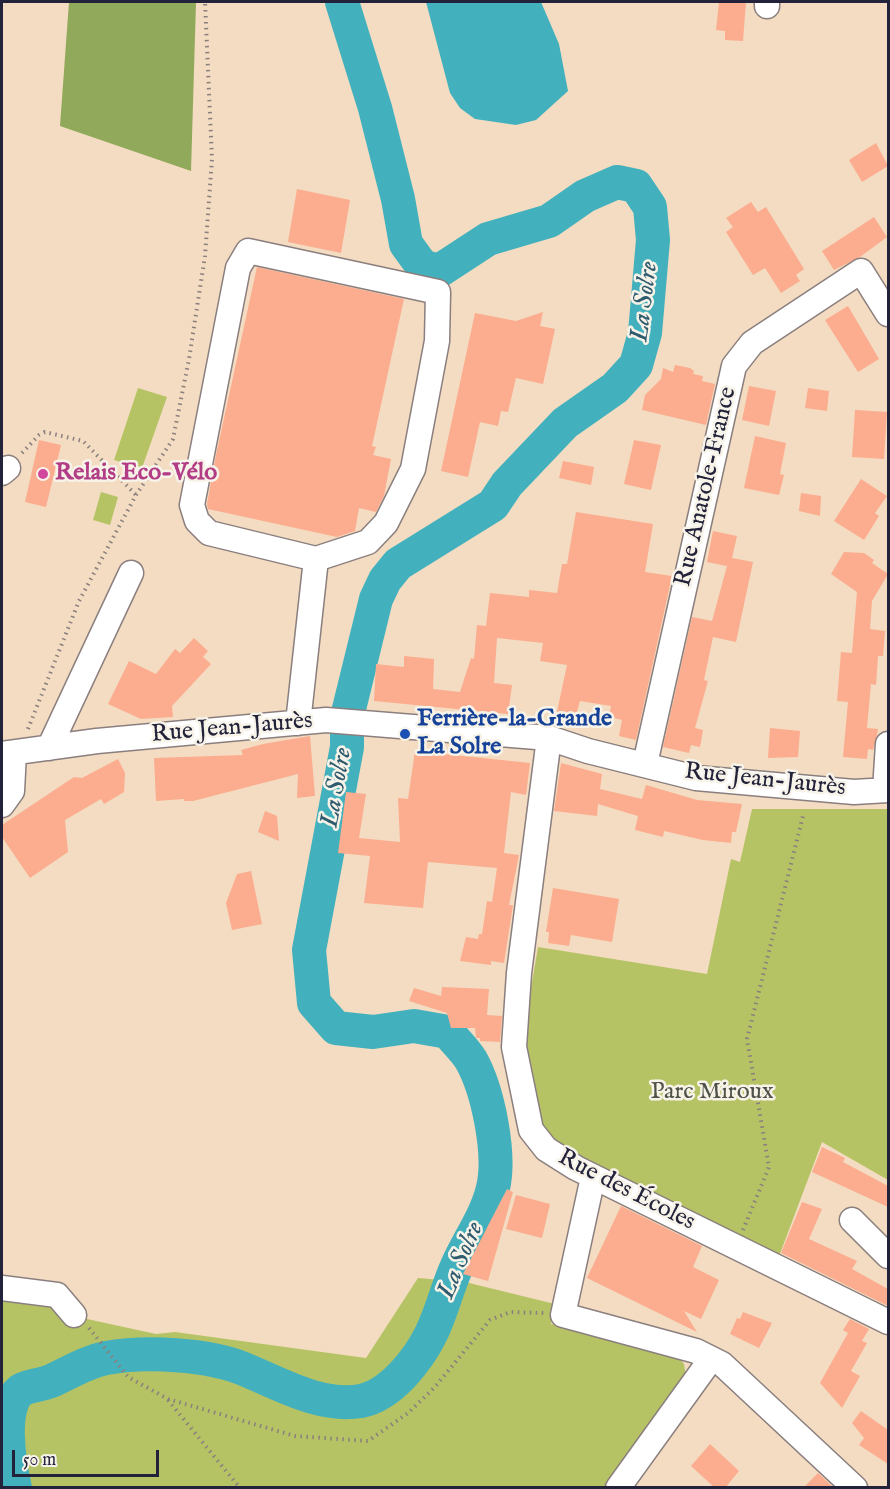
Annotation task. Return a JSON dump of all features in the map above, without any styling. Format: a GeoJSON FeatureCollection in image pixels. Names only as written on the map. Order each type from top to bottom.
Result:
{"type":"FeatureCollection","features":[{"type":"Feature","properties":{"kind":"street"},"geometry":{"type":"LineString","coordinates":[[248,251],[438,292],[437,341],[413,469],[386,523],[368,542],[316,560],[209,533],[197,521],[192,506],[238,268],[248,251]]}},
{"type":"Feature","properties":{"kind":"street","name":"Rue Anatole-France"},"geometry":{"type":"LineString","coordinates":[[645,764],[734,366],[752,343],[861,271],[888,314]]}},
{"type":"Feature","properties":{"kind":"street"},"geometry":{"type":"LineString","coordinates":[[298,723],[316,560]]}},
{"type":"Feature","properties":{"kind":"street"},"geometry":{"type":"LineString","coordinates":[[49,748],[131,573]]}},
{"type":"Feature","properties":{"kind":"street","name":"Rue Jean-Jaurès"},"geometry":{"type":"LineString","coordinates":[[8,754],[97,741],[298,723],[346,721],[478,734],[549,738],[588,751],[696,778],[854,792],[886,790]]}},
{"type":"Feature","properties":{"kind":"street","name":"Rue des Écoles"},"geometry":{"type":"LineString","coordinates":[[549,738],[519,973],[514,1047],[531,1130],[546,1149],[593,1177],[888,1322]]}},
{"type":"Feature","properties":{"kind":"street"},"geometry":{"type":"LineString","coordinates":[[886,790],[888,744]]}},
{"type":"Feature","properties":{"kind":"street"},"geometry":{"type":"LineString","coordinates":[[2,805],[12,791],[8,754]]}},
{"type":"Feature","properties":{"kind":"street"},"geometry":{"type":"LineString","coordinates":[[593,1177],[562,1315],[696,1351],[722,1364],[855,1488]]}},
{"type":"Feature","properties":{"kind":"street"},"geometry":{"type":"LineString","coordinates":[[852,1220],[888,1256]]}},
{"type":"Feature","properties":{"kind":"street"},"geometry":{"type":"LineString","coordinates":[[2,1288],[57,1295],[75,1315]]}},
{"type":"Feature","properties":{"kind":"street"},"geometry":{"type":"LineString","coordinates":[[618,1488],[711,1359]]}},
{"type":"Feature","properties":{"kind":"path"},"geometry":{"type":"LineString","coordinates":[[8,754],[41,700],[79,601],[136,495],[172,439],[189,359],[205,256],[212,159],[205,2]]}},
{"type":"Feature","properties":{"kind":"path"},"geometry":{"type":"LineString","coordinates":[[5,471],[39,435],[45,432],[83,441],[136,495]]}},
{"type":"Feature","properties":{"kind":"path"},"geometry":{"type":"LineString","coordinates":[[736,1247],[769,1167],[747,1039],[804,812]]}},
{"type":"Feature","properties":{"kind":"path"},"geometry":{"type":"LineString","coordinates":[[102,1344],[128,1377],[168,1399],[295,1436],[368,1441],[408,1413],[434,1388],[490,1320],[510,1312],[562,1315]]}},
{"type":"Feature","properties":{"kind":"path"},"geometry":{"type":"LineString","coordinates":[[168,1399],[240,1488]]}},
{"type":"Feature","properties":{"kind":"green space"},"geometry":{"type":"Polygon","coordinates":[[[69,2],[196,2],[191,171],[60,126],[69,2]]]}},
{"type":"Feature","properties":{"kind":"green space"},"geometry":{"type":"Polygon","coordinates":[[[138,388],[167,397],[142,468],[114,460],[138,388]]]}},
{"type":"Feature","properties":{"kind":"green space"},"geometry":{"type":"Polygon","coordinates":[[[101,492],[118,497],[110,525],[93,520],[101,492]]]}},
{"type":"Feature","properties":{"kind":"green space","name":"Parc Miroux"},"geometry":{"type":"Polygon","coordinates":[[[752,809],[888,809],[888,1180],[822,1142],[778,1259],[572,1156],[543,1134],[521,1047],[538,947],[707,974],[731,859],[740,862],[752,809]]]}},
{"type":"Feature","properties":{"kind":"green space"},"geometry":{"type":"Polygon","coordinates":[[[418,1278],[465,1282],[555,1304],[551,1324],[671,1349],[684,1364],[687,1382],[612,1487],[2,1487],[2,1294],[67,1307],[87,1319],[156,1334],[175,1332],[366,1358],[418,1278]]]}},
{"type":"Feature","properties":{"kind":"water"},"geometry":{"type":"Polygon","coordinates":[[[426,2],[541,2],[559,44],[568,91],[536,120],[516,125],[475,119],[460,108],[450,93],[426,2]]]}},
{"type":"Feature","properties":{"kind":"building"},"geometry":{"type":"Polygon","coordinates":[[[719,2],[746,2],[743,41],[725,40],[725,31],[716,30],[719,2]]]}},
{"type":"Feature","properties":{"kind":"building"},"geometry":{"type":"Polygon","coordinates":[[[876,143],[888,166],[862,182],[849,160],[876,143]]]}},
{"type":"Feature","properties":{"kind":"building"},"geometry":{"type":"Polygon","coordinates":[[[297,189],[350,200],[341,253],[288,242],[297,189]]]}},
{"type":"Feature","properties":{"kind":"building"},"geometry":{"type":"Polygon","coordinates":[[[751,202],[758,212],[766,207],[804,269],[796,275],[800,281],[781,293],[765,268],[753,275],[726,232],[733,227],[726,218],[751,202]]]}},
{"type":"Feature","properties":{"kind":"building"},"geometry":{"type":"Polygon","coordinates":[[[874,217],[887,237],[860,257],[834,270],[822,251],[874,217]]]}},
{"type":"Feature","properties":{"kind":"building"},"geometry":{"type":"Polygon","coordinates":[[[257,267],[404,299],[372,446],[376,447],[373,455],[391,459],[384,496],[376,512],[359,508],[355,531],[337,537],[208,509],[216,455],[257,267]]]}},
{"type":"Feature","properties":{"kind":"building"},"geometry":{"type":"Polygon","coordinates":[[[848,306],[879,359],[858,372],[825,320],[848,306]]]}},
{"type":"Feature","properties":{"kind":"building"},"geometry":{"type":"Polygon","coordinates":[[[543,312],[540,326],[555,329],[543,384],[516,378],[508,412],[501,411],[498,426],[480,422],[468,477],[441,471],[475,313],[516,321],[543,312]]]}},
{"type":"Feature","properties":{"kind":"building"},"geometry":{"type":"Polygon","coordinates":[[[675,365],[690,368],[694,371],[693,374],[703,376],[702,381],[715,384],[706,425],[642,410],[645,395],[661,379],[663,368],[673,372],[675,365]]]}},
{"type":"Feature","properties":{"kind":"building"},"geometry":{"type":"Polygon","coordinates":[[[749,386],[776,391],[769,426],[742,420],[749,386]]]}},
{"type":"Feature","properties":{"kind":"building"},"geometry":{"type":"Polygon","coordinates":[[[808,388],[829,391],[827,411],[805,408],[808,388]]]}},
{"type":"Feature","properties":{"kind":"building"},"geometry":{"type":"Polygon","coordinates":[[[855,410],[887,412],[884,459],[852,457],[855,410]]]}},
{"type":"Feature","properties":{"kind":"building"},"geometry":{"type":"Polygon","coordinates":[[[755,436],[786,443],[780,474],[784,475],[779,495],[744,488],[755,436]]]}},
{"type":"Feature","properties":{"kind":"building","name":"Relais Eco-Vélo"},"geometry":{"type":"Polygon","coordinates":[[[39,440],[61,445],[46,507],[25,502],[39,440]]]}},
{"type":"Feature","properties":{"kind":"building"},"geometry":{"type":"Polygon","coordinates":[[[634,440],[661,445],[651,490],[624,484],[634,440]]]}},
{"type":"Feature","properties":{"kind":"building"},"geometry":{"type":"Polygon","coordinates":[[[563,461],[594,467],[591,485],[559,478],[563,461]]]}},
{"type":"Feature","properties":{"kind":"building"},"geometry":{"type":"Polygon","coordinates":[[[861,479],[887,496],[875,513],[879,516],[864,540],[834,521],[861,479]]]}},
{"type":"Feature","properties":{"kind":"building"},"geometry":{"type":"Polygon","coordinates":[[[801,493],[821,496],[820,516],[799,511],[801,493]]]}},
{"type":"Feature","properties":{"kind":"building"},"geometry":{"type":"Polygon","coordinates":[[[576,512],[653,524],[645,572],[672,576],[636,740],[619,736],[622,720],[609,717],[611,706],[580,701],[573,726],[555,721],[567,665],[540,661],[543,643],[497,638],[494,683],[512,685],[508,714],[374,701],[376,664],[404,667],[404,656],[434,659],[433,689],[460,692],[471,658],[474,659],[477,625],[486,626],[490,593],[529,597],[529,590],[557,593],[562,564],[567,564],[576,512]]]}},
{"type":"Feature","properties":{"kind":"building"},"geometry":{"type":"Polygon","coordinates":[[[713,531],[737,536],[732,558],[753,562],[736,642],[713,637],[704,680],[708,681],[695,728],[703,730],[700,747],[691,745],[689,753],[663,747],[692,617],[712,621],[727,566],[707,562],[713,531]]]}},
{"type":"Feature","properties":{"kind":"building"},"geometry":{"type":"Polygon","coordinates":[[[844,552],[864,553],[874,560],[872,563],[888,574],[872,601],[870,629],[885,631],[883,656],[878,656],[876,685],[871,684],[867,728],[878,729],[873,750],[868,749],[867,759],[843,757],[848,702],[837,701],[841,652],[852,653],[857,592],[831,574],[844,552]]]}},
{"type":"Feature","properties":{"kind":"building"},"geometry":{"type":"Polygon","coordinates":[[[194,638],[208,651],[203,657],[211,664],[172,706],[173,717],[141,719],[108,704],[129,661],[156,674],[175,649],[180,653],[194,638]]]}},
{"type":"Feature","properties":{"kind":"building"},"geometry":{"type":"Polygon","coordinates":[[[770,728],[800,731],[798,757],[768,758],[770,728]]]}},
{"type":"Feature","properties":{"kind":"building"},"geometry":{"type":"Polygon","coordinates":[[[310,736],[315,796],[297,798],[298,774],[193,801],[184,801],[184,799],[156,801],[154,758],[243,755],[241,750],[310,736]]]}},
{"type":"Feature","properties":{"kind":"building"},"geometry":{"type":"Polygon","coordinates":[[[415,751],[530,763],[526,795],[511,792],[504,853],[519,855],[509,905],[513,905],[504,963],[491,961],[491,965],[460,961],[466,937],[478,939],[479,934],[482,934],[487,901],[492,902],[497,868],[428,862],[423,908],[364,903],[370,856],[338,853],[346,792],[366,794],[359,838],[400,842],[398,798],[408,799],[415,751]]]}},
{"type":"Feature","properties":{"kind":"building"},"geometry":{"type":"Polygon","coordinates":[[[118,759],[125,773],[124,792],[104,804],[101,799],[65,820],[68,852],[30,878],[2,837],[2,825],[74,777],[82,778],[118,759]]]}},
{"type":"Feature","properties":{"kind":"building"},"geometry":{"type":"Polygon","coordinates":[[[561,763],[602,774],[600,789],[642,799],[646,785],[697,800],[742,804],[736,832],[732,832],[731,843],[703,840],[664,831],[663,837],[635,830],[638,816],[598,804],[597,816],[554,811],[561,763]]]}},
{"type":"Feature","properties":{"kind":"building"},"geometry":{"type":"Polygon","coordinates":[[[265,811],[277,816],[279,841],[258,832],[265,811]]]}},
{"type":"Feature","properties":{"kind":"building"},"geometry":{"type":"Polygon","coordinates":[[[251,871],[262,924],[232,930],[226,903],[237,874],[251,871]]]}},
{"type":"Feature","properties":{"kind":"building"},"geometry":{"type":"Polygon","coordinates":[[[553,888],[619,899],[612,942],[571,935],[569,946],[548,943],[549,932],[546,932],[553,888]]]}},
{"type":"Feature","properties":{"kind":"building"},"geometry":{"type":"Polygon","coordinates":[[[442,987],[489,989],[487,1015],[502,1016],[500,1042],[480,1041],[480,1038],[476,1038],[475,1028],[451,1028],[447,1013],[409,1001],[414,988],[441,996],[442,987]]]}},
{"type":"Feature","properties":{"kind":"building"},"geometry":{"type":"Polygon","coordinates":[[[822,1147],[845,1158],[843,1162],[888,1186],[888,1207],[812,1172],[822,1147]]]}},
{"type":"Feature","properties":{"kind":"building"},"geometry":{"type":"Polygon","coordinates":[[[507,1189],[513,1192],[488,1281],[463,1274],[507,1189]]]}},
{"type":"Feature","properties":{"kind":"building"},"geometry":{"type":"Polygon","coordinates":[[[516,1195],[550,1204],[542,1238],[506,1229],[516,1195]]]}},
{"type":"Feature","properties":{"kind":"building"},"geometry":{"type":"Polygon","coordinates":[[[802,1202],[822,1209],[809,1239],[857,1261],[852,1269],[888,1289],[888,1306],[781,1253],[802,1202]]]}},
{"type":"Feature","properties":{"kind":"building"},"geometry":{"type":"Polygon","coordinates":[[[621,1206],[702,1246],[693,1267],[719,1280],[701,1319],[684,1311],[697,1332],[587,1278],[621,1206]]]}},
{"type":"Feature","properties":{"kind":"building"},"geometry":{"type":"Polygon","coordinates":[[[743,1312],[772,1323],[759,1348],[730,1334],[737,1318],[740,1319],[743,1312]]]}},
{"type":"Feature","properties":{"kind":"building"},"geometry":{"type":"Polygon","coordinates":[[[850,1319],[869,1329],[862,1341],[867,1343],[851,1371],[860,1376],[842,1408],[820,1383],[848,1333],[843,1330],[850,1319]]]}},
{"type":"Feature","properties":{"kind":"building"},"geometry":{"type":"Polygon","coordinates":[[[861,1411],[888,1430],[888,1464],[859,1445],[864,1438],[852,1423],[861,1411]]]}},
{"type":"Feature","properties":{"kind":"building"},"geometry":{"type":"Polygon","coordinates":[[[710,1444],[739,1471],[725,1488],[715,1488],[691,1466],[710,1444]]]}},
{"type":"Feature","properties":{"kind":"building"},"geometry":{"type":"Polygon","coordinates":[[[818,1473],[834,1488],[803,1488],[818,1473]]]}},
{"type":"Feature","properties":{"kind":"waterway","name":"La Solre"},"geometry":{"type":"LineString","coordinates":[[15,1488],[10,1464],[8,1435],[10,1408],[14,1398],[25,1388],[51,1381],[106,1358],[157,1354],[212,1360],[244,1369],[286,1388],[331,1401],[361,1401],[383,1392],[411,1365],[431,1334],[457,1266],[482,1218],[493,1188],[494,1140],[488,1105],[477,1073],[466,1053],[448,1032],[414,1026],[373,1032],[336,1028],[314,1003],[309,950],[347,747],[347,717],[376,599],[385,580],[398,564],[493,505],[507,484],[565,423],[615,388],[636,365],[645,333],[653,240],[650,207],[636,186],[617,182],[585,196],[549,221],[488,239],[439,271],[422,266],[406,244],[398,199],[375,108],[342,2]]}},
{"type":"Feature","properties":{"kind":"place","name":"Relais Eco-Vélo"},"geometry":{"type":"Point","coordinates":[43,474]}},
{"type":"Feature","properties":{"kind":"place","name":"Ferrière-la-Grande La Solre"},"geometry":{"type":"Point","coordinates":[405,734]}}]}
